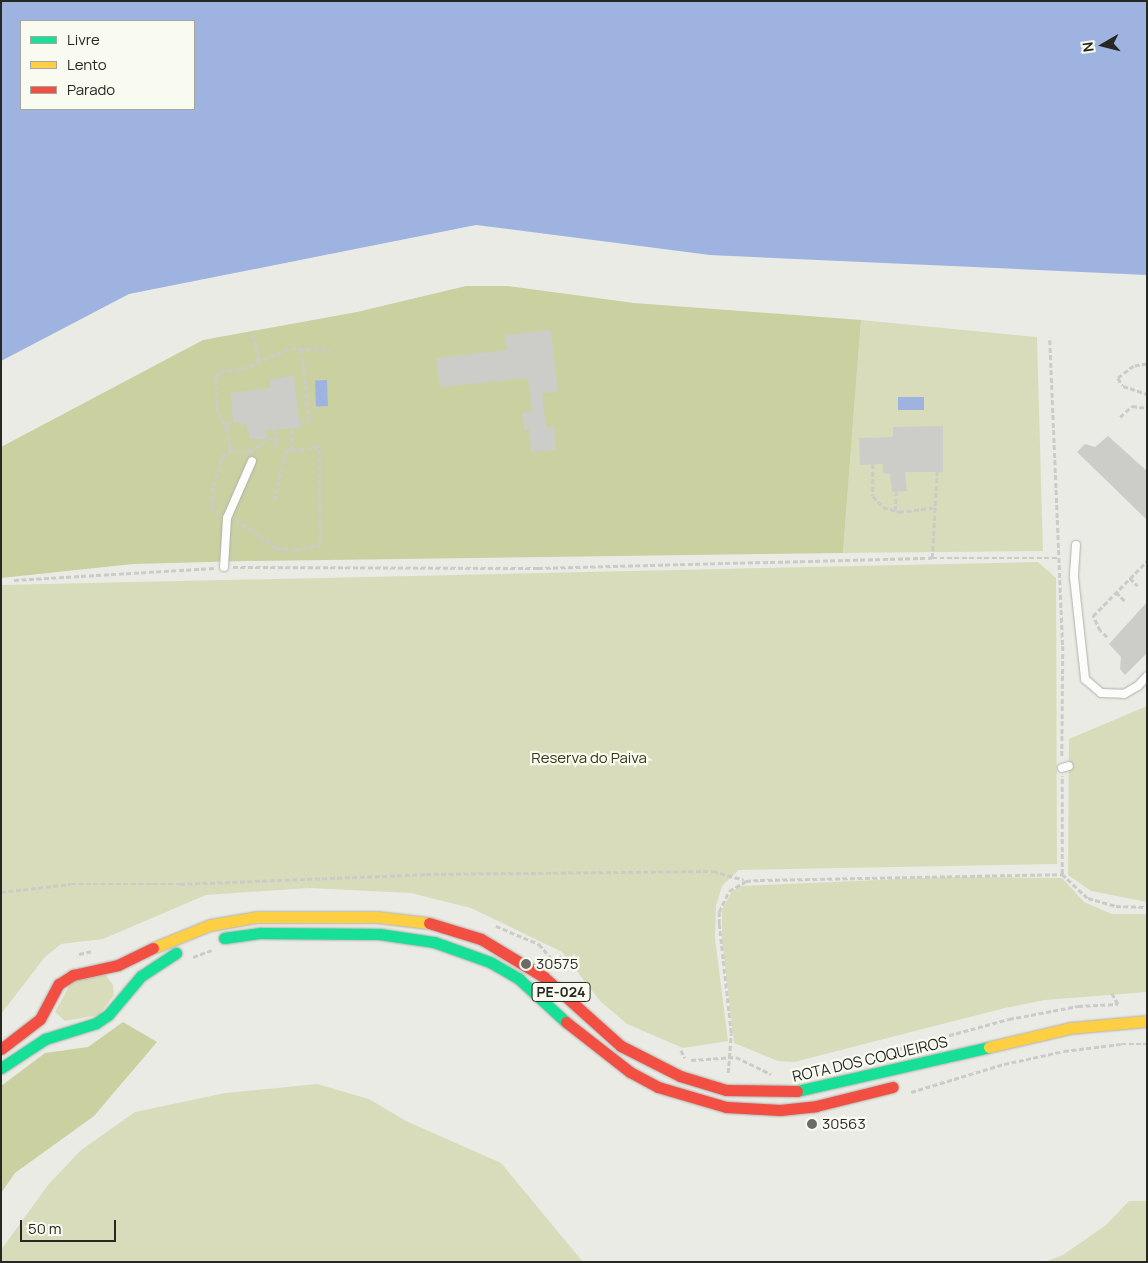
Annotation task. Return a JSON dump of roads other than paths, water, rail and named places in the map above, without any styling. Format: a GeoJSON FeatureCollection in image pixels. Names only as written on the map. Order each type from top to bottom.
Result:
{"type":"FeatureCollection","features":[{"type":"Feature","properties":{"kind":"main road","name":"ROTA DOS COQUEIROS"},"geometry":{"type":"LineString","coordinates":[[1,1048],[25,1032],[50,1005],[60,984],[73,975],[118,965],[201,928],[257,917],[377,917],[434,924],[481,939],[522,961],[552,983],[603,1032],[648,1062],[680,1076],[726,1090],[783,1093],[818,1088],[1070,1028],[1147,1021]]}},
{"type":"Feature","properties":{"kind":"main road","name":"PE-024"},"geometry":{"type":"LineString","coordinates":[[214,940],[261,933],[379,934],[434,942],[460,950],[490,962],[519,979],[588,1042],[630,1072],[658,1087],[726,1107],[780,1110],[832,1102],[901,1085]]}},
{"type":"Feature","properties":{"kind":"main road"},"geometry":{"type":"LineString","coordinates":[[1,1068],[45,1040],[96,1023],[108,1015],[120,999],[156,963],[185,950]]}},
{"type":"Feature","properties":{"kind":"main road"},"geometry":{"type":"LineString","coordinates":[[101,968],[117,980],[120,999]]}},
{"type":"Feature","properties":{"kind":"main road"},"geometry":{"type":"LineString","coordinates":[[50,1005],[56,1020],[72,1031]]}},
{"type":"Feature","properties":{"kind":"lane"},"geometry":{"type":"LineString","coordinates":[[224,567],[227,518],[252,461]]}},
{"type":"Feature","properties":{"kind":"lane"},"geometry":{"type":"LineString","coordinates":[[1076,545],[1074,577],[1085,679],[1101,693],[1124,694],[1138,686],[1147,676]]}},
{"type":"Feature","properties":{"kind":"water"},"geometry":{"type":"Polygon","coordinates":[[[1,1],[1147,1],[1147,275],[710,255],[476,225],[129,294],[1,361],[1,1]]]}},
{"type":"Feature","properties":{"kind":"water"},"geometry":{"type":"Polygon","coordinates":[[[315,380],[327,380],[328,406],[316,406],[315,380]]]}},
{"type":"Feature","properties":{"kind":"water"},"geometry":{"type":"Polygon","coordinates":[[[898,397],[924,397],[924,410],[898,410],[898,397]]]}},
{"type":"Feature","properties":{"kind":"place","name":"30575"},"geometry":{"type":"Point","coordinates":[526,964]}},
{"type":"Feature","properties":{"kind":"place","name":"30563"},"geometry":{"type":"Point","coordinates":[812,1124]}},
{"type":"Feature","properties":{"kind":"park label","name":"Reserva do Paiva"},"geometry":{"type":"Point","coordinates":[589,758]}}]}
